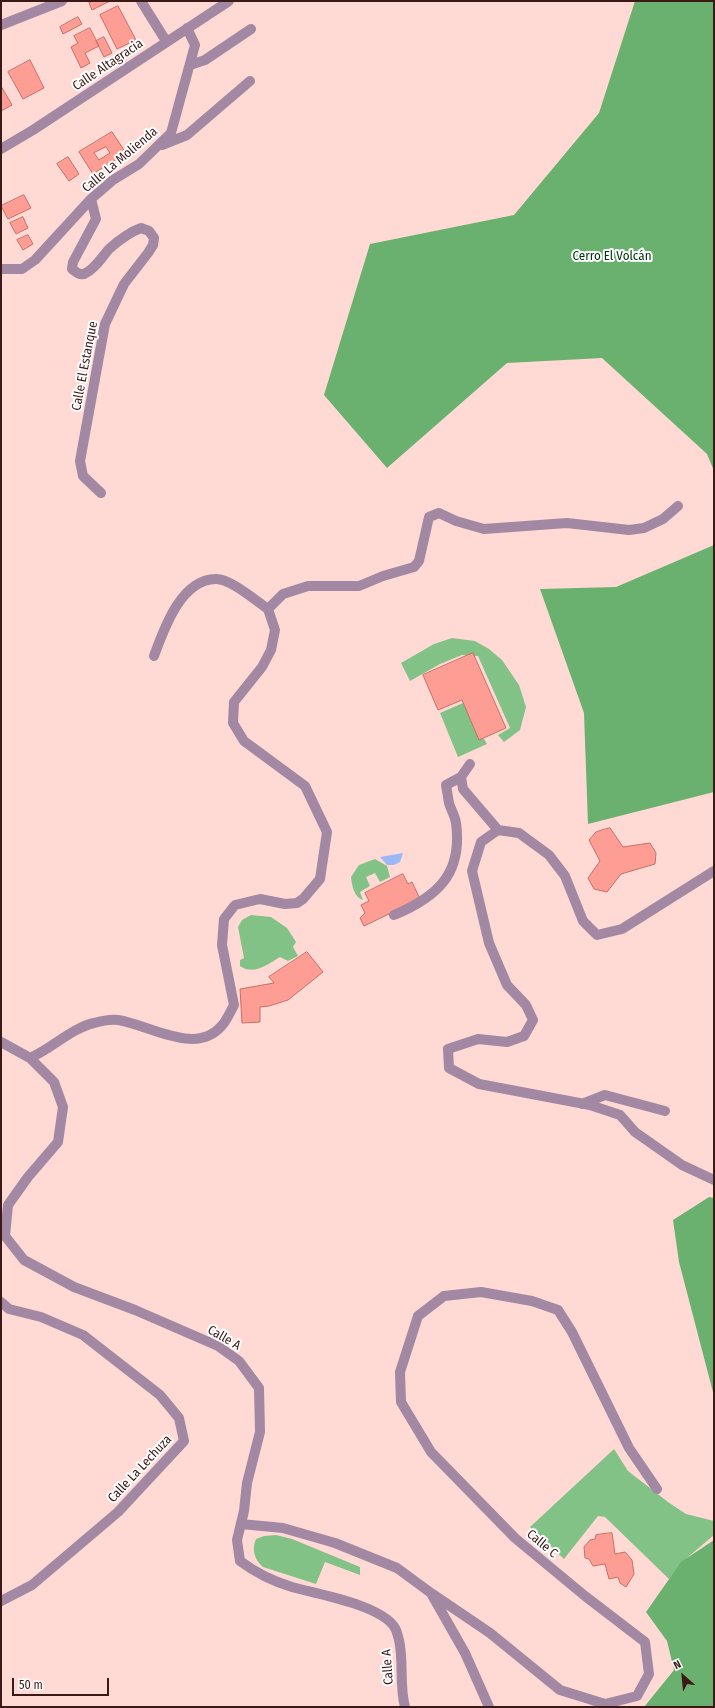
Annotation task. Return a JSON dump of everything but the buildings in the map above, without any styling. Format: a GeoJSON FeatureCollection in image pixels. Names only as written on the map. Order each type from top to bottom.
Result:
{"type":"FeatureCollection","features":[{"type":"Feature","properties":{"kind":"street"},"geometry":{"type":"LineString","coordinates":[[1,25],[62,1]]}},
{"type":"Feature","properties":{"kind":"street"},"geometry":{"type":"LineString","coordinates":[[142,1],[166,41]]}},
{"type":"Feature","properties":{"kind":"street","name":"Calle Altagracia"},"geometry":{"type":"LineString","coordinates":[[1,149],[33,130],[166,41],[229,1]]}},
{"type":"Feature","properties":{"kind":"street","name":"Calle La Molienda"},"geometry":{"type":"LineString","coordinates":[[1,269],[22,269],[35,260],[91,199],[160,145],[171,133],[195,45],[187,28]]}},
{"type":"Feature","properties":{"kind":"street"},"geometry":{"type":"LineString","coordinates":[[190,65],[205,60],[251,29]]}},
{"type":"Feature","properties":{"kind":"street"},"geometry":{"type":"LineString","coordinates":[[160,145],[187,135],[250,81]]}},
{"type":"Feature","properties":{"kind":"street","name":"Calle El Estanque"},"geometry":{"type":"LineString","coordinates":[[91,199],[96,220],[81,244],[73,262],[72,269],[78,274],[84,274],[91,269],[111,248],[133,231],[141,228],[149,231],[154,238],[153,245],[148,253],[124,284],[105,324],[80,461],[83,476],[101,493]]}},
{"type":"Feature","properties":{"kind":"street"},"geometry":{"type":"LineString","coordinates":[[268,609],[283,594],[308,586],[359,586],[383,576],[414,567],[419,561],[429,517],[434,513],[438,513],[456,521],[484,529],[567,523],[629,530],[644,528],[663,519],[678,506]]}},
{"type":"Feature","properties":{"kind":"street"},"geometry":{"type":"LineString","coordinates":[[30,1058],[93,1023],[117,1020],[146,1027],[176,1038],[191,1040],[209,1036],[223,1024],[234,1004],[222,945],[224,919],[235,905],[260,899],[285,904],[296,903],[303,899],[320,879],[327,832],[305,786],[244,741],[233,723],[234,702],[262,667],[272,650],[275,630],[268,609],[245,591],[217,578],[199,583],[183,596],[167,623],[154,656]]}},
{"type":"Feature","properties":{"kind":"street"},"geometry":{"type":"LineString","coordinates":[[394,915],[409,909],[434,893],[448,878],[454,859],[457,836],[456,821],[449,802],[446,785],[461,777],[470,764]]}},
{"type":"Feature","properties":{"kind":"street"},"geometry":{"type":"LineString","coordinates":[[461,777],[463,789],[498,830],[519,833],[549,855],[565,876],[583,921],[598,935],[622,929],[714,871]]}},
{"type":"Feature","properties":{"kind":"street"},"geometry":{"type":"LineString","coordinates":[[498,830],[481,842],[472,871],[489,943],[507,985],[526,1004],[533,1020],[524,1036],[508,1042],[478,1039],[448,1049],[449,1068],[479,1084],[582,1104],[620,1115],[635,1132],[682,1165],[714,1180]]}},
{"type":"Feature","properties":{"kind":"street","name":"Calle A"},"geometry":{"type":"LineString","coordinates":[[1,1042],[30,1058],[54,1082],[63,1107],[58,1142],[28,1177],[8,1205],[3,1240],[24,1260],[74,1286],[218,1346],[239,1361],[259,1388],[260,1432],[247,1483],[237,1540],[240,1561],[259,1574],[291,1586],[351,1602],[383,1616],[396,1628],[402,1654],[403,1700],[405,1707]]}},
{"type":"Feature","properties":{"kind":"street"},"geometry":{"type":"LineString","coordinates":[[582,1104],[605,1095],[664,1111]]}},
{"type":"Feature","properties":{"kind":"street","name":"Calle C"},"geometry":{"type":"LineString","coordinates":[[241,1524],[283,1528],[335,1543],[397,1568],[490,1633],[560,1690],[605,1704],[637,1696],[649,1674],[645,1642],[585,1596],[515,1538],[431,1452],[400,1402],[400,1372],[418,1316],[444,1296],[481,1292],[532,1301],[558,1310],[572,1332],[629,1448],[657,1489]]}},
{"type":"Feature","properties":{"kind":"street","name":"Calle La Lechuza"},"geometry":{"type":"LineString","coordinates":[[1,1302],[8,1309],[41,1317],[83,1335],[160,1395],[179,1418],[184,1441],[118,1512],[32,1585],[1,1601]]}},
{"type":"Feature","properties":{"kind":"street"},"geometry":{"type":"LineString","coordinates":[[431,1593],[465,1653],[489,1707]]}},
{"type":"Feature","properties":{"kind":"green space","name":"Cerro El Volcán"},"geometry":{"type":"Polygon","coordinates":[[[635,1],[714,1],[714,471],[707,454],[602,358],[507,363],[387,468],[324,395],[370,244],[514,215],[599,113],[635,1]]]}},
{"type":"Feature","properties":{"kind":"green space"},"geometry":{"type":"Polygon","coordinates":[[[714,545],[714,792],[588,824],[584,713],[540,589],[616,587],[714,545]]]}},
{"type":"Feature","properties":{"kind":"green space"},"geometry":{"type":"Polygon","coordinates":[[[452,638],[475,641],[489,649],[502,660],[519,685],[526,707],[520,730],[504,742],[498,735],[510,728],[478,656],[462,655],[440,664],[410,681],[401,663],[434,644],[452,638]]]}},
{"type":"Feature","properties":{"kind":"green space"},"geometry":{"type":"Polygon","coordinates":[[[463,703],[487,744],[458,757],[440,713],[463,703]]]}},
{"type":"Feature","properties":{"kind":"green space"},"geometry":{"type":"Polygon","coordinates":[[[375,859],[387,866],[390,877],[380,882],[375,873],[366,877],[370,886],[360,892],[363,900],[360,899],[353,887],[351,877],[359,865],[375,859]]]}},
{"type":"Feature","properties":{"kind":"green space"},"geometry":{"type":"Polygon","coordinates":[[[251,915],[271,917],[287,928],[296,942],[293,947],[298,956],[288,961],[280,957],[266,966],[256,969],[250,970],[240,966],[240,960],[244,958],[238,927],[242,920],[251,915]]]}},
{"type":"Feature","properties":{"kind":"green space"},"geometry":{"type":"Polygon","coordinates":[[[709,1197],[714,1198],[714,1396],[679,1262],[673,1220],[709,1197]]]}},
{"type":"Feature","properties":{"kind":"green space"},"geometry":{"type":"Polygon","coordinates":[[[614,1449],[628,1471],[668,1502],[686,1514],[714,1521],[714,1535],[688,1557],[669,1579],[605,1517],[598,1516],[564,1559],[530,1527],[614,1449]]]}},
{"type":"Feature","properties":{"kind":"green space"},"geometry":{"type":"Polygon","coordinates":[[[276,1535],[292,1539],[360,1567],[360,1575],[325,1562],[316,1584],[263,1567],[258,1561],[254,1551],[256,1539],[264,1536],[276,1535]]]}},
{"type":"Feature","properties":{"kind":"green space"},"geometry":{"type":"Polygon","coordinates":[[[714,1540],[714,1707],[644,1707],[674,1670],[667,1641],[646,1612],[681,1562],[714,1540]]]}},
{"type":"Feature","properties":{"kind":"water"},"geometry":{"type":"Polygon","coordinates":[[[403,853],[400,862],[394,865],[387,865],[380,857],[403,853]]]}}]}
